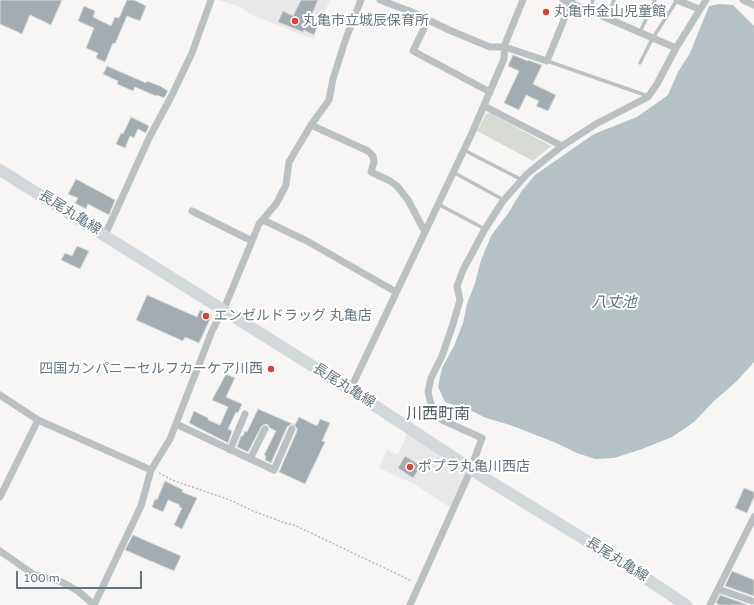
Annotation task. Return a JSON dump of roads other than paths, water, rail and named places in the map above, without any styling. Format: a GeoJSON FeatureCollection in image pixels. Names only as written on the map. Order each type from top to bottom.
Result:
{"type":"FeatureCollection","features":[{"type":"Feature","properties":{"kind":"main road","name":"長尾丸亀線"},"geometry":{"type":"LineString","coordinates":[[0,170],[623,563],[686,605]]}},
{"type":"Feature","properties":{"kind":"street"},"geometry":{"type":"LineString","coordinates":[[105,235],[150,136],[192,53],[211,0]]}},
{"type":"Feature","properties":{"kind":"street"},"geometry":{"type":"LineString","coordinates":[[0,551],[33,574],[62,582],[78,591],[94,605],[141,506],[151,470],[170,439],[212,331],[259,224],[276,204],[286,185],[289,162],[311,125],[329,100],[345,41],[361,0]]}},
{"type":"Feature","properties":{"kind":"street"},"geometry":{"type":"LineString","coordinates":[[380,0],[490,47],[505,47],[548,61],[571,2]]}},
{"type":"Feature","properties":{"kind":"street"},"geometry":{"type":"LineString","coordinates":[[350,390],[484,106],[504,59],[505,44],[523,0]]}},
{"type":"Feature","properties":{"kind":"street"},"geometry":{"type":"LineString","coordinates":[[563,0],[571,2],[676,48]]}},
{"type":"Feature","properties":{"kind":"street"},"geometry":{"type":"LineString","coordinates":[[677,0],[699,9]]}},
{"type":"Feature","properties":{"kind":"street"},"geometry":{"type":"LineString","coordinates":[[410,605],[471,468],[482,438],[442,420],[432,408],[428,392],[431,378],[442,356],[453,324],[460,300],[457,286],[464,270],[485,229],[504,200],[527,174],[562,146],[596,124],[649,96],[699,9],[706,0]]}},
{"type":"Feature","properties":{"kind":"street"},"geometry":{"type":"LineString","coordinates":[[743,0],[754,5]]}},
{"type":"Feature","properties":{"kind":"street"},"geometry":{"type":"LineString","coordinates":[[428,20],[413,51],[490,92]]}},
{"type":"Feature","properties":{"kind":"street"},"geometry":{"type":"LineString","coordinates":[[484,106],[562,146]]}},
{"type":"Feature","properties":{"kind":"street"},"geometry":{"type":"LineString","coordinates":[[311,125],[368,151],[373,156],[374,162],[371,172],[397,186],[408,200],[425,232]]}},
{"type":"Feature","properties":{"kind":"street"},"geometry":{"type":"LineString","coordinates":[[192,211],[252,241]]}},
{"type":"Feature","properties":{"kind":"street"},"geometry":{"type":"LineString","coordinates":[[263,220],[307,241],[396,292]]}},
{"type":"Feature","properties":{"kind":"street"},"geometry":{"type":"LineString","coordinates":[[0,395],[38,420],[151,470]]}},
{"type":"Feature","properties":{"kind":"street"},"geometry":{"type":"LineString","coordinates":[[230,450],[245,414]]}},
{"type":"Feature","properties":{"kind":"street"},"geometry":{"type":"LineString","coordinates":[[0,497],[38,420]]}},
{"type":"Feature","properties":{"kind":"street"},"geometry":{"type":"LineString","coordinates":[[176,424],[274,470],[292,429]]}},
{"type":"Feature","properties":{"kind":"street"},"geometry":{"type":"LineString","coordinates":[[250,459],[265,430]]}},
{"type":"Feature","properties":{"kind":"street"},"geometry":{"type":"LineString","coordinates":[[710,605],[754,517]]}},
{"type":"Feature","properties":{"kind":"street"},"geometry":{"type":"LineString","coordinates":[[718,589],[752,601]]}},
{"type":"Feature","properties":{"kind":"lane"},"geometry":{"type":"LineString","coordinates":[[589,10],[593,0]]}},
{"type":"Feature","properties":{"kind":"lane"},"geometry":{"type":"LineString","coordinates":[[607,18],[614,0]]}},
{"type":"Feature","properties":{"kind":"lane"},"geometry":{"type":"LineString","coordinates":[[640,32],[655,0]]}},
{"type":"Feature","properties":{"kind":"lane"},"geometry":{"type":"LineString","coordinates":[[640,63],[653,38],[677,0]]}},
{"type":"Feature","properties":{"kind":"lane"},"geometry":{"type":"LineString","coordinates":[[548,61],[649,96]]}},
{"type":"Feature","properties":{"kind":"lane"},"geometry":{"type":"LineString","coordinates":[[464,150],[522,180]]}},
{"type":"Feature","properties":{"kind":"lane"},"geometry":{"type":"LineString","coordinates":[[453,172],[504,200]]}},
{"type":"Feature","properties":{"kind":"lane"},"geometry":{"type":"LineString","coordinates":[[438,204],[485,229]]}},
{"type":"Feature","properties":{"kind":"water","name":"八丈池"},"geometry":{"type":"Polygon","coordinates":[[[720,4],[733,5],[754,26],[754,362],[737,381],[714,401],[694,422],[672,437],[614,458],[595,459],[510,425],[486,418],[470,410],[445,402],[438,387],[442,368],[454,346],[463,323],[467,304],[475,283],[481,260],[491,236],[509,212],[521,192],[535,175],[594,134],[637,117],[668,95],[678,72],[690,53],[709,6],[720,4]]]}},
{"type":"Feature","properties":{"kind":"place","name":"丸亀市金山児童館"},"geometry":{"type":"Point","coordinates":[546,12]}},
{"type":"Feature","properties":{"kind":"place","name":"丸亀市立城辰保育所"},"geometry":{"type":"Point","coordinates":[295,21]}},
{"type":"Feature","properties":{"kind":"place","name":"エンゼルドラッグ 丸亀店"},"geometry":{"type":"Point","coordinates":[206,316]}},
{"type":"Feature","properties":{"kind":"place","name":"四国カンパニーセルフカーケア川西"},"geometry":{"type":"Point","coordinates":[271,369]}},
{"type":"Feature","properties":{"kind":"place","name":"ポプラ丸亀川西店"},"geometry":{"type":"Point","coordinates":[410,467]}},
{"type":"Feature","properties":{"kind":"district","name":"川西町南"},"geometry":{"type":"Point","coordinates":[438,415]}}]}
